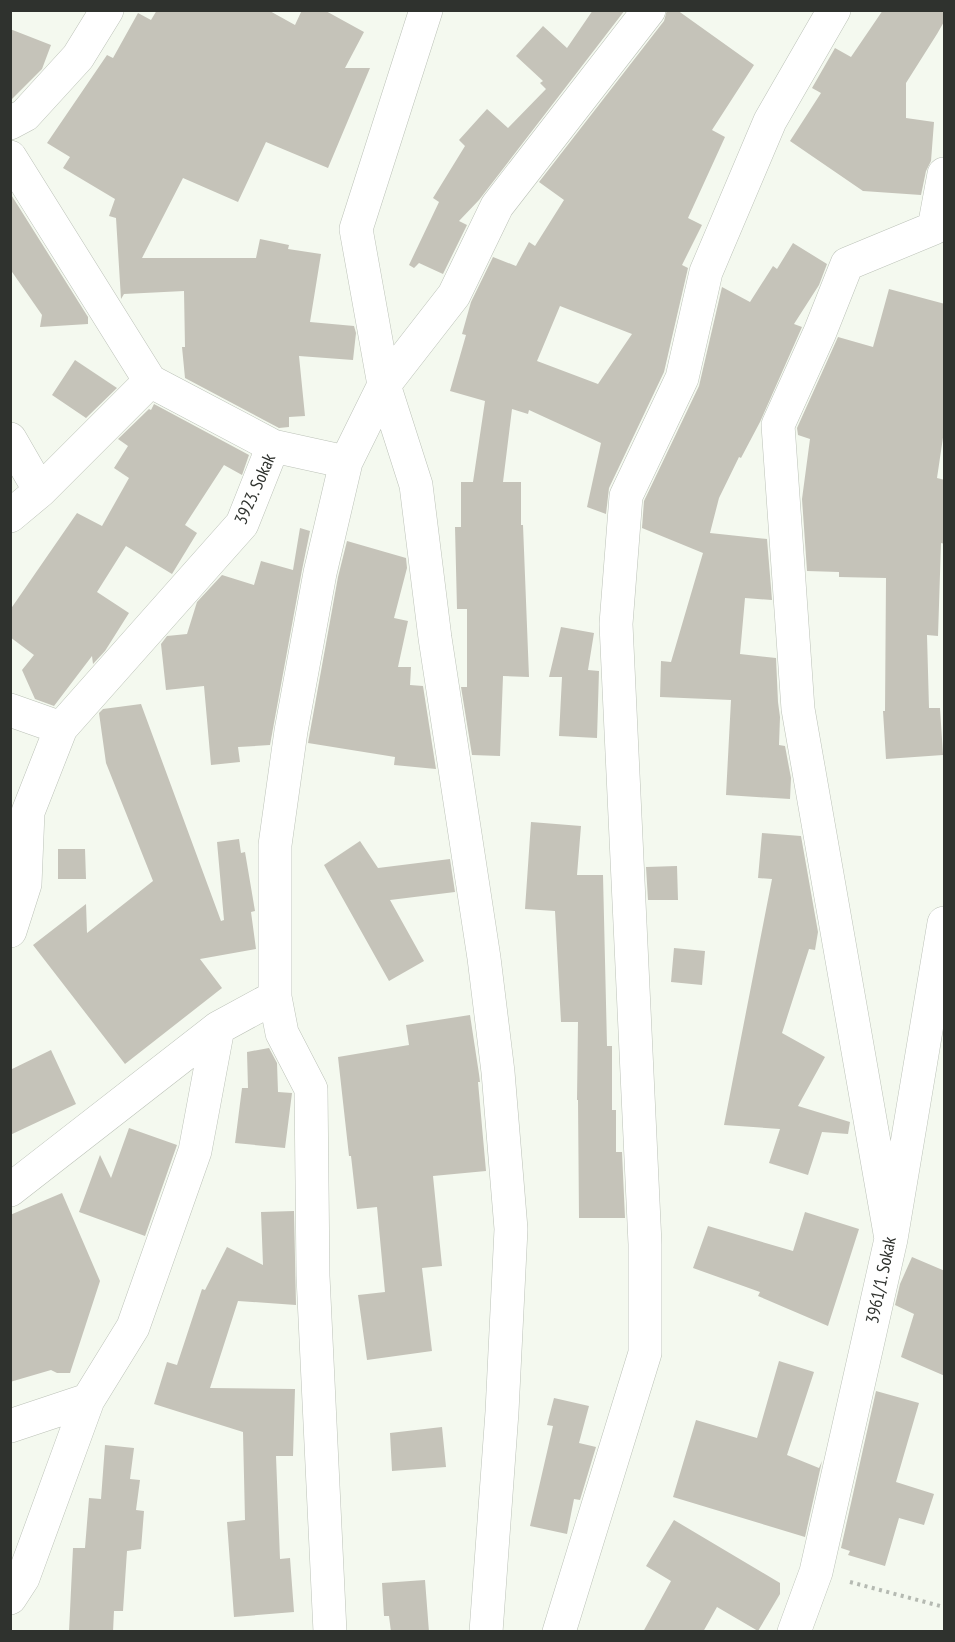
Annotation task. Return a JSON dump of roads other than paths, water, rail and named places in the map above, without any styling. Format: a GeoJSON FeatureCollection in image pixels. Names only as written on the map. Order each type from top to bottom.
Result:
{"type":"FeatureCollection","features":[{"type":"Feature","properties":{"kind":"street"},"geometry":{"type":"LineString","coordinates":[[426,10],[356,229],[384,386],[416,485],[437,649],[484,958],[498,1072],[511,1229],[502,1412],[486,1632]]}},
{"type":"Feature","properties":{"kind":"street"},"geometry":{"type":"LineString","coordinates":[[330,1632],[313,1276],[310,1089],[282,1033],[275,997],[274,845],[291,731],[314,607],[346,462],[384,386],[454,295],[497,206],[650,10]]}},
{"type":"Feature","properties":{"kind":"street"},"geometry":{"type":"LineString","coordinates":[[559,1632],[645,1353],[645,1244],[616,624],[626,496],[682,378],[706,272],[761,142],[770,121],[834,10]]}},
{"type":"Feature","properties":{"kind":"street"},"geometry":{"type":"LineString","coordinates":[[10,123],[25,116],[78,57],[102,12]]}},
{"type":"Feature","properties":{"kind":"street"},"geometry":{"type":"LineString","coordinates":[[10,157],[150,381],[273,446]]}},
{"type":"Feature","properties":{"kind":"street"},"geometry":{"type":"LineString","coordinates":[[891,1239],[798,710],[778,424],[820,332],[847,264],[934,228],[945,174]]}},
{"type":"Feature","properties":{"kind":"street"},"geometry":{"type":"LineString","coordinates":[[10,516],[40,491],[150,381]]}},
{"type":"Feature","properties":{"kind":"street"},"geometry":{"type":"LineString","coordinates":[[10,439],[40,491]]}},
{"type":"Feature","properties":{"kind":"street","name":"3923. Sokak"},"geometry":{"type":"LineString","coordinates":[[10,931],[25,884],[28,812],[61,728],[242,524],[273,446],[346,462]]}},
{"type":"Feature","properties":{"kind":"street"},"geometry":{"type":"LineString","coordinates":[[10,710],[61,728]]}},
{"type":"Feature","properties":{"kind":"street","name":"3961/1. Sokak"},"geometry":{"type":"LineString","coordinates":[[794,1632],[816,1572],[891,1239],[942,978],[945,923]]}},
{"type":"Feature","properties":{"kind":"street"},"geometry":{"type":"LineString","coordinates":[[10,1190],[218,1028],[275,997]]}},
{"type":"Feature","properties":{"kind":"street"},"geometry":{"type":"LineString","coordinates":[[10,1598],[23,1578],[88,1401],[133,1327],[195,1151],[218,1028]]}},
{"type":"Feature","properties":{"kind":"street"},"geometry":{"type":"LineString","coordinates":[[10,1426],[88,1401]]}}]}
